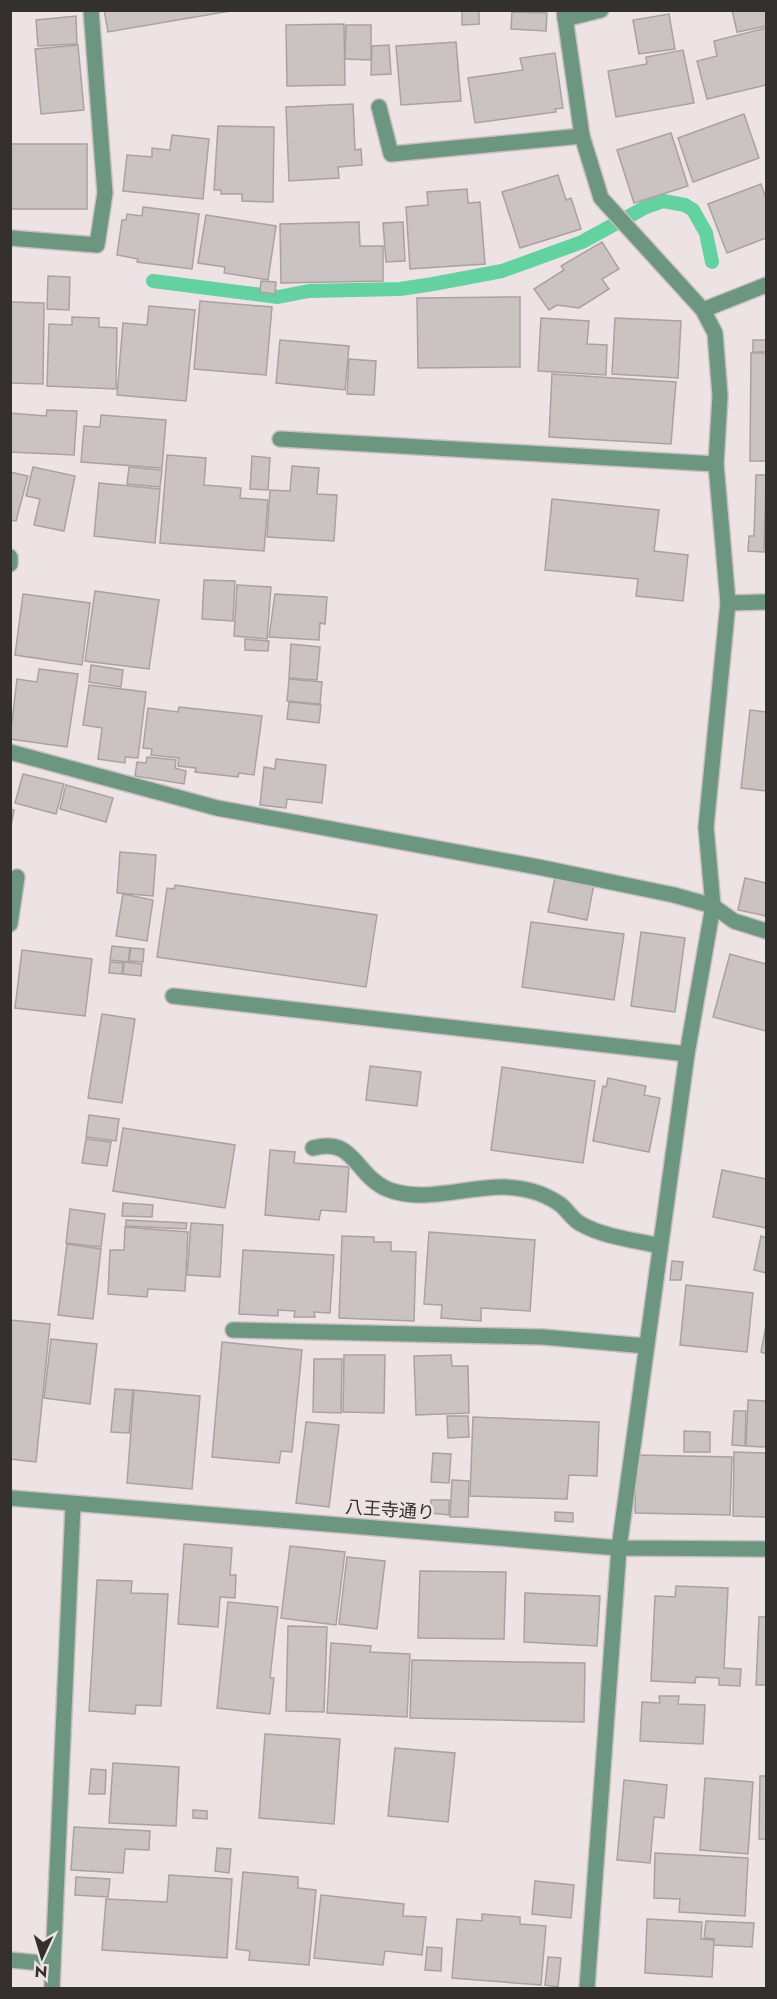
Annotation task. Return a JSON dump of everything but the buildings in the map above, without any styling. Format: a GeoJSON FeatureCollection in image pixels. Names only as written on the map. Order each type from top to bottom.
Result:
{"type":"FeatureCollection","features":[{"type":"Feature","properties":{"kind":"street"},"geometry":{"type":"LineString","coordinates":[[10,238],[97,245],[105,193],[91,10]]}},
{"type":"Feature","properties":{"kind":"street"},"geometry":{"type":"LineString","coordinates":[[587,1989],[619,1548],[687,1054],[713,906],[706,827],[728,603],[716,464],[720,396],[715,333],[704,310],[601,198],[582,136],[565,15],[601,10]]}},
{"type":"Feature","properties":{"kind":"street"},"geometry":{"type":"LineString","coordinates":[[379,107],[391,154],[582,136]]}},
{"type":"Feature","properties":{"kind":"street"},"geometry":{"type":"LineString","coordinates":[[704,310],[766,285]]}},
{"type":"Feature","properties":{"kind":"street"},"geometry":{"type":"LineString","coordinates":[[280,439],[716,464]]}},
{"type":"Feature","properties":{"kind":"street"},"geometry":{"type":"LineString","coordinates":[[10,557],[10,564]]}},
{"type":"Feature","properties":{"kind":"street"},"geometry":{"type":"LineString","coordinates":[[728,603],[766,602]]}},
{"type":"Feature","properties":{"kind":"street"},"geometry":{"type":"LineString","coordinates":[[10,752],[217,808],[550,869],[713,906],[734,921],[766,931]]}},
{"type":"Feature","properties":{"kind":"street"},"geometry":{"type":"LineString","coordinates":[[10,924],[17,877]]}},
{"type":"Feature","properties":{"kind":"street"},"geometry":{"type":"LineString","coordinates":[[173,996],[687,1054]]}},
{"type":"Feature","properties":{"kind":"street"},"geometry":{"type":"LineString","coordinates":[[313,1148],[328,1144],[341,1147],[354,1158],[366,1175],[388,1189],[422,1195],[504,1187],[536,1191],[561,1205],[580,1224],[603,1233],[660,1246]]}},
{"type":"Feature","properties":{"kind":"street"},"geometry":{"type":"LineString","coordinates":[[233,1330],[543,1337],[646,1346]]}},
{"type":"Feature","properties":{"kind":"street","name":"八王寺通り"},"geometry":{"type":"LineString","coordinates":[[10,1498],[73,1505],[619,1548],[766,1549]]}},
{"type":"Feature","properties":{"kind":"street"},"geometry":{"type":"LineString","coordinates":[[52,1989],[73,1505]]}},
{"type":"Feature","properties":{"kind":"street"},"geometry":{"type":"LineString","coordinates":[[10,1960],[53,1964]]}},
{"type":"Feature","properties":{"kind":"waterway"},"geometry":{"type":"LineString","coordinates":[[153,281],[278,297],[309,291],[400,289],[433,284],[502,271],[582,242],[644,208],[663,201],[685,205],[693,210],[706,233],[712,262]]}}]}
